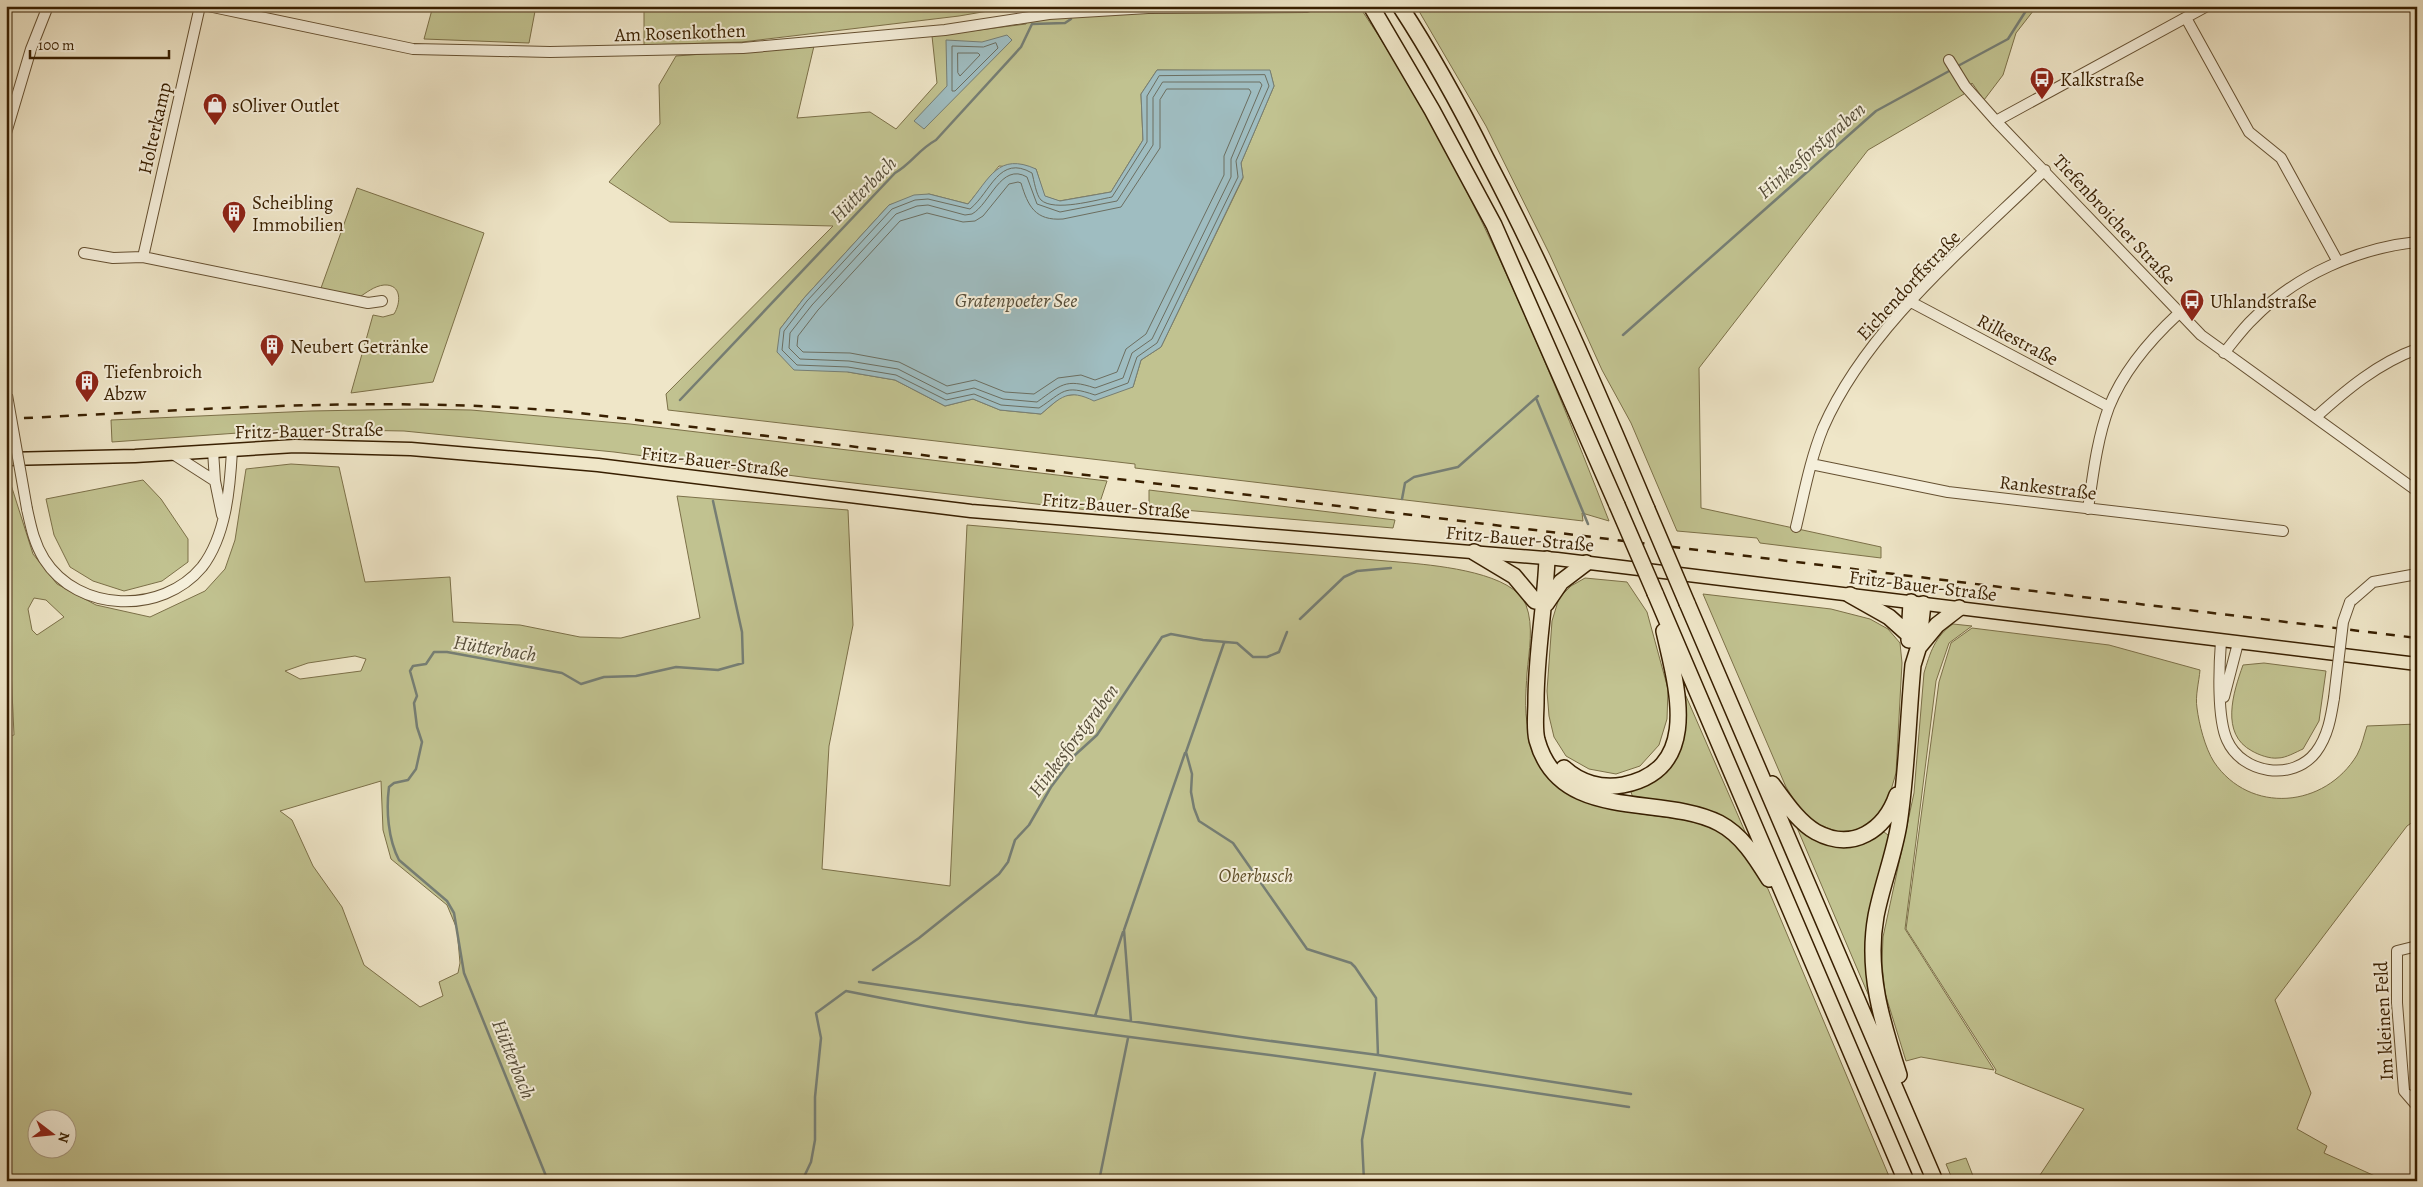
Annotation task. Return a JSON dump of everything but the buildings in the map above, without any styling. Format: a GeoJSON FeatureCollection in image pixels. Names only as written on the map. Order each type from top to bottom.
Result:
{"type":"FeatureCollection","features":[{"type":"Feature","properties":{"kind":"highway"},"geometry":{"type":"LineString","coordinates":[[1371,6],[1432,110],[1494,225],[1655,593],[1906,1181]]}},
{"type":"Feature","properties":{"kind":"highway"},"geometry":{"type":"LineString","coordinates":[[1400,6],[1455,98],[1516,215],[1596,389],[1935,1181]]}},
{"type":"Feature","properties":{"kind":"highway"},"geometry":{"type":"LineString","coordinates":[[1474,552],[1514,576],[1540,603]]}},
{"type":"Feature","properties":{"kind":"highway"},"geometry":{"type":"LineString","coordinates":[[1542,558],[1536,714],[1537,739],[1545,758],[1559,778],[1575,789],[1597,798],[1699,815],[1720,824],[1737,835],[1754,855],[1791,913]]}},
{"type":"Feature","properties":{"kind":"highway"},"geometry":{"type":"LineString","coordinates":[[1540,603],[1561,582],[1586,563]]}},
{"type":"Feature","properties":{"kind":"highway"},"geometry":{"type":"LineString","coordinates":[[1536,714],[1552,754],[1565,769],[1580,780],[1595,785],[1613,787],[1634,782],[1653,772],[1667,758],[1676,742],[1680,720],[1680,704],[1655,593]]}},
{"type":"Feature","properties":{"kind":"highway"},"geometry":{"type":"LineString","coordinates":[[1850,596],[1889,616],[1908,634]]}},
{"type":"Feature","properties":{"kind":"highway"},"geometry":{"type":"LineString","coordinates":[[1913,665],[1908,634],[1917,603]]}},
{"type":"Feature","properties":{"kind":"highway"},"geometry":{"type":"LineString","coordinates":[[1917,603],[1918,649],[1913,665],[1898,828],[1876,916],[1872,950],[1874,983],[1881,1019],[1925,1158]]}},
{"type":"Feature","properties":{"kind":"highway"},"geometry":{"type":"LineString","coordinates":[[1918,649],[1937,625],[1959,608]]}},
{"type":"Feature","properties":{"kind":"highway"},"geometry":{"type":"LineString","coordinates":[[1756,761],[1787,806],[1816,832],[1833,838],[1848,839],[1864,836],[1878,828],[1894,806],[1903,777]]}},
{"type":"Feature","properties":{"kind":"main road","name":"Fritz-Bauer-Straße"},"geometry":{"type":"LineString","coordinates":[[6,459],[173,454],[295,446],[411,449],[598,465],[971,511],[1542,558],[2221,641]]}},
{"type":"Feature","properties":{"kind":"main road"},"geometry":{"type":"LineString","coordinates":[[2221,641],[2417,664]]}},
{"type":"Feature","properties":{"kind":"street"},"geometry":{"type":"LineString","coordinates":[[6,132],[31,49],[48,6]]}},
{"type":"Feature","properties":{"kind":"street","name":"Holterkamp"},"geometry":{"type":"LineString","coordinates":[[143,257],[200,6]]}},
{"type":"Feature","properties":{"kind":"street","name":"Am Rosenkothen"},"geometry":{"type":"LineString","coordinates":[[208,6],[413,48],[550,52],[743,48],[945,30],[1049,14],[1131,8],[1307,7]]}},
{"type":"Feature","properties":{"kind":"street"},"geometry":{"type":"LineString","coordinates":[[1996,121],[2207,6]]}},
{"type":"Feature","properties":{"kind":"street"},"geometry":{"type":"LineString","coordinates":[[2186,18],[2249,132],[2281,158],[2338,262]]}},
{"type":"Feature","properties":{"kind":"street","name":"Tiefenbroicher Straße"},"geometry":{"type":"LineString","coordinates":[[1950,60],[1966,86],[1996,121],[2045,170],[2178,314],[2224,353],[2417,491]]}},
{"type":"Feature","properties":{"kind":"street","name":"Eichendorffstraße"},"geometry":{"type":"LineString","coordinates":[[1796,527],[1811,464],[1823,429],[1851,378],[1878,338],[1911,302],[2045,170]]}},
{"type":"Feature","properties":{"kind":"street"},"geometry":{"type":"LineString","coordinates":[[2224,353],[2253,318],[2292,287],[2338,262],[2366,251],[2417,242]]}},
{"type":"Feature","properties":{"kind":"street"},"geometry":{"type":"LineString","coordinates":[[84,253],[113,258],[143,257],[368,303],[382,300]]}},
{"type":"Feature","properties":{"kind":"street","name":"Rilkestraße"},"geometry":{"type":"LineString","coordinates":[[1911,302],[2110,407]]}},
{"type":"Feature","properties":{"kind":"street"},"geometry":{"type":"LineString","coordinates":[[2088,509],[2095,457],[2110,407],[2143,352],[2178,314]]}},
{"type":"Feature","properties":{"kind":"street"},"geometry":{"type":"LineString","coordinates":[[2316,417],[2358,381],[2389,362],[2417,349]]}},
{"type":"Feature","properties":{"kind":"street"},"geometry":{"type":"LineString","coordinates":[[6,390],[33,538],[45,560],[62,578],[81,592],[106,600],[128,603],[149,600],[173,591],[189,580],[202,567],[213,550],[222,518],[228,493],[232,450]]}},
{"type":"Feature","properties":{"kind":"street"},"geometry":{"type":"LineString","coordinates":[[213,451],[215,481],[222,518]]}},
{"type":"Feature","properties":{"kind":"street"},"geometry":{"type":"LineString","coordinates":[[173,454],[215,481]]}},
{"type":"Feature","properties":{"kind":"street","name":"Rankestraße"},"geometry":{"type":"LineString","coordinates":[[1811,464],[1948,492],[2283,531]]}},
{"type":"Feature","properties":{"kind":"street"},"geometry":{"type":"LineString","coordinates":[[2221,641],[2222,726],[2228,742],[2235,753],[2246,763],[2279,771],[2305,763],[2316,753],[2324,740],[2330,722],[2343,622],[2350,602],[2373,582],[2417,574]]}},
{"type":"Feature","properties":{"kind":"street"},"geometry":{"type":"LineString","coordinates":[[2221,705],[2238,643]]}},
{"type":"Feature","properties":{"kind":"street","name":"Im kleinen Feld"},"geometry":{"type":"LineString","coordinates":[[2417,946],[2397,951],[2397,1003],[2404,1091],[2417,1106]]}},
{"type":"Feature","properties":{"kind":"green space"},"geometry":{"type":"Polygon","coordinates":[[[433,6],[536,6],[529,43],[424,39],[433,6]]]}},
{"type":"Feature","properties":{"kind":"green space"},"geometry":{"type":"Polygon","coordinates":[[[644,6],[1017,6],[959,16],[742,42],[644,45],[644,6]]]}},
{"type":"Feature","properties":{"kind":"green space"},"geometry":{"type":"Polygon","coordinates":[[[1031,6],[1359,6],[1398,66],[1434,128],[1467,192],[1528,322],[1609,521],[1582,513],[1583,521],[1135,468],[1135,464],[668,410],[666,394],[833,226],[670,222],[609,182],[660,124],[659,85],[676,56],[814,46],[797,118],[870,112],[896,129],[937,83],[932,36],[1026,24],[1031,6]],[[1157,70],[1141,94],[1143,140],[1111,192],[1059,201],[1044,196],[1036,169],[999,166],[968,204],[929,194],[889,205],[804,298],[780,329],[848,372],[895,380],[945,406],[973,399],[1000,410],[1041,414],[1062,396],[1133,387],[1141,360],[1161,347],[1243,178],[1241,163],[1274,86],[1270,71],[1157,70]]]}},
{"type":"Feature","properties":{"kind":"green space"},"geometry":{"type":"Polygon","coordinates":[[[1416,6],[2037,6],[2016,33],[2003,75],[1984,100],[1972,83],[1964,94],[1868,150],[1699,368],[1701,508],[1881,547],[1881,558],[1760,543],[1757,538],[1677,531],[1631,423],[1602,370],[1550,255],[1486,126],[1416,6]]]}},
{"type":"Feature","properties":{"kind":"green space"},"geometry":{"type":"Polygon","coordinates":[[[357,188],[484,233],[433,382],[351,393],[373,315],[383,317],[394,314],[399,300],[397,291],[394,288],[384,285],[370,290],[358,298],[321,288],[357,188]]]}},
{"type":"Feature","properties":{"kind":"green space"},"geometry":{"type":"Polygon","coordinates":[[[471,410],[630,424],[1107,481],[1097,511],[810,478],[614,452],[404,431],[294,429],[112,442],[111,420],[311,411],[471,410]]]}},
{"type":"Feature","properties":{"kind":"green space","name":"Oberbusch"},"geometry":{"type":"Polygon","coordinates":[[[291,464],[339,467],[365,582],[450,577],[453,622],[520,625],[580,637],[621,638],[700,618],[677,496],[848,510],[853,625],[829,746],[822,869],[950,886],[967,525],[1410,563],[1457,569],[1492,578],[1507,585],[1519,594],[1526,605],[1530,621],[1526,697],[1528,730],[1538,748],[1574,794],[1600,806],[1701,824],[1718,832],[1735,844],[1751,862],[1768,889],[1891,1181],[6,1181],[6,737],[14,735],[11,670],[6,657],[6,469],[33,554],[57,584],[96,605],[150,617],[205,591],[225,569],[235,540],[246,469],[291,464]],[[34,598],[28,609],[32,630],[37,635],[64,617],[46,600],[34,598]],[[355,656],[308,663],[285,671],[300,679],[361,671],[366,659],[355,656]],[[381,781],[280,811],[292,820],[313,866],[342,907],[364,965],[420,1007],[443,996],[439,982],[458,973],[460,963],[457,929],[447,905],[391,859],[383,830],[381,781]]]}},
{"type":"Feature","properties":{"kind":"green space"},"geometry":{"type":"Polygon","coordinates":[[[143,480],[161,499],[188,539],[188,562],[162,581],[124,591],[93,581],[70,567],[54,535],[46,499],[143,480]]]}},
{"type":"Feature","properties":{"kind":"green space"},"geometry":{"type":"Polygon","coordinates":[[[1149,490],[1395,520],[1393,528],[1149,507],[1149,490]]]}},
{"type":"Feature","properties":{"kind":"green space"},"geometry":{"type":"Polygon","coordinates":[[[1585,578],[1627,582],[1647,612],[1668,689],[1667,719],[1659,745],[1640,766],[1616,774],[1589,769],[1566,756],[1554,737],[1549,716],[1547,691],[1552,621],[1559,598],[1571,586],[1585,578]]]}},
{"type":"Feature","properties":{"kind":"green space"},"geometry":{"type":"Polygon","coordinates":[[[1703,594],[1831,609],[1870,619],[1888,629],[1900,643],[1902,663],[1896,773],[1886,807],[1874,821],[1856,830],[1837,832],[1816,823],[1801,811],[1786,787],[1703,594]]]}},
{"type":"Feature","properties":{"kind":"green space"},"geometry":{"type":"Polygon","coordinates":[[[1953,624],[1972,626],[1949,643],[1936,681],[1905,929],[1994,1070],[1921,1057],[1906,1061],[1885,993],[1882,964],[1883,937],[1914,793],[1924,673],[1937,640],[1953,624]]]}},
{"type":"Feature","properties":{"kind":"green space"},"geometry":{"type":"Polygon","coordinates":[[[1972,628],[2109,645],[2200,670],[2197,708],[2203,736],[2214,762],[2229,779],[2247,791],[2267,797],[2287,798],[2307,794],[2326,786],[2343,773],[2357,755],[2367,726],[2417,724],[2417,819],[2407,826],[2275,1000],[2311,1093],[2297,1129],[2327,1146],[2324,1153],[2386,1181],[2192,1181],[2188,1178],[2184,1181],[2036,1181],[2084,1109],[1995,1073],[1996,1070],[1906,929],[1939,682],[1951,643],[1972,628]]]}},
{"type":"Feature","properties":{"kind":"green space"},"geometry":{"type":"Polygon","coordinates":[[[2264,663],[2326,671],[2319,721],[2303,749],[2281,758],[2268,757],[2252,751],[2242,744],[2232,724],[2233,700],[2243,665],[2264,663]]]}},
{"type":"Feature","properties":{"kind":"green space"},"geometry":{"type":"Polygon","coordinates":[[[1682,687],[1750,843],[1731,824],[1634,801],[1630,789],[1670,767],[1682,687]]]}},
{"type":"Feature","properties":{"kind":"green space"},"geometry":{"type":"Polygon","coordinates":[[[1792,816],[1804,828],[1869,840],[1884,832],[1892,838],[1871,1001],[1792,816]]]}},
{"type":"Feature","properties":{"kind":"green space"},"geometry":{"type":"Polygon","coordinates":[[[1966,1158],[1975,1181],[1953,1181],[1946,1164],[1966,1158]]]}},
{"type":"Feature","properties":{"kind":"water"},"geometry":{"type":"Polygon","coordinates":[[[1007,35],[1012,40],[924,129],[914,121],[947,86],[946,40],[982,42],[1007,35]]]}},
{"type":"Feature","properties":{"kind":"water","name":"Gratenpoeter See"},"geometry":{"type":"Polygon","coordinates":[[[1157,70],[1270,70],[1274,86],[1241,163],[1243,177],[1161,347],[1141,360],[1133,387],[1094,401],[1078,395],[1065,396],[1041,414],[1000,410],[973,399],[945,406],[895,380],[848,372],[794,370],[777,352],[780,329],[804,298],[889,205],[914,195],[929,194],[968,204],[996,170],[1012,164],[1036,169],[1045,196],[1060,201],[1111,192],[1143,140],[1141,94],[1157,70]]]}},
{"type":"Feature","properties":{"kind":"waterway","name":"Hinkesforstgraben"},"geometry":{"type":"LineString","coordinates":[[1956,67],[2008,39],[2029,6]]}},
{"type":"Feature","properties":{"kind":"waterway","name":"Hütterbach"},"geometry":{"type":"LineString","coordinates":[[680,400],[895,173],[936,140],[1021,47],[1032,24],[1065,23],[1071,19]]}},
{"type":"Feature","properties":{"kind":"waterway","name":"Hinkesforstgraben"},"geometry":{"type":"LineString","coordinates":[[1623,335],[1876,111],[1951,70]]}},
{"type":"Feature","properties":{"kind":"waterway","name":"Hinkesforstgraben"},"geometry":{"type":"LineString","coordinates":[[1402,499],[1405,483],[1414,477],[1458,467],[1538,396]]}},
{"type":"Feature","properties":{"kind":"waterway"},"geometry":{"type":"LineString","coordinates":[[1536,398],[1588,524]]}},
{"type":"Feature","properties":{"kind":"waterway","name":"Hütterbach"},"geometry":{"type":"LineString","coordinates":[[548,1181],[464,973],[454,913],[447,901],[399,860],[392,843],[388,815],[389,787],[394,783],[408,780],[416,769],[422,742],[417,727],[414,703],[417,696],[410,671],[413,666],[426,664],[434,652],[447,652],[562,673],[581,684],[604,677],[636,676],[676,667],[718,670],[743,663],[742,632],[713,501]]}},
{"type":"Feature","properties":{"kind":"waterway","name":"Hinkesforstgraben"},"geometry":{"type":"LineString","coordinates":[[1300,619],[1344,577],[1357,571],[1391,568]]}},
{"type":"Feature","properties":{"kind":"waterway","name":"Hinkesforstgraben"},"geometry":{"type":"LineString","coordinates":[[873,970],[919,938],[999,874],[1008,862],[1015,840],[1029,825],[1051,787],[1075,755],[1097,735],[1162,637],[1171,634],[1203,640],[1237,643],[1253,657],[1267,657],[1279,652],[1287,632]]}},
{"type":"Feature","properties":{"kind":"waterway"},"geometry":{"type":"LineString","coordinates":[[1224,643],[1186,752],[1192,774],[1191,792],[1194,808],[1199,821],[1233,843],[1307,949],[1351,963],[1355,967],[1376,998],[1378,1055]]}},
{"type":"Feature","properties":{"kind":"waterway"},"geometry":{"type":"LineString","coordinates":[[1131,1021],[1124,930],[1185,753]]}},
{"type":"Feature","properties":{"kind":"waterway"},"geometry":{"type":"LineString","coordinates":[[1095,1016],[1123,932]]}},
{"type":"Feature","properties":{"kind":"waterway"},"geometry":{"type":"LineString","coordinates":[[859,982],[1378,1055],[1631,1094]]}},
{"type":"Feature","properties":{"kind":"waterway"},"geometry":{"type":"LineString","coordinates":[[802,1181],[811,1162],[815,1140],[815,1097],[821,1038],[816,1013],[846,991],[1038,1024],[1381,1070],[1629,1107]]}},
{"type":"Feature","properties":{"kind":"waterway"},"geometry":{"type":"LineString","coordinates":[[1099,1181],[1128,1038]]}},
{"type":"Feature","properties":{"kind":"waterway"},"geometry":{"type":"LineString","coordinates":[[1364,1181],[1362,1140],[1375,1073]]}},
{"type":"Feature","properties":{"kind":"railway"},"geometry":{"type":"LineString","coordinates":[[6,419],[218,408],[359,404],[500,407],[571,412],[2417,638]]}},
{"type":"Feature","properties":{"kind":"place","name":"Kalkstraße"},"geometry":{"type":"Point","coordinates":[2042,100]}},
{"type":"Feature","properties":{"kind":"place","name":"sOliver Outlet"},"geometry":{"type":"Point","coordinates":[215,126]}},
{"type":"Feature","properties":{"kind":"place","name":"Scheibling Immobilien"},"geometry":{"type":"Point","coordinates":[234,234]}},
{"type":"Feature","properties":{"kind":"place","name":"Uhlandstraße"},"geometry":{"type":"Point","coordinates":[2192,322]}},
{"type":"Feature","properties":{"kind":"place","name":"Neubert Getränke"},"geometry":{"type":"Point","coordinates":[272,367]}},
{"type":"Feature","properties":{"kind":"place","name":"Tiefenbroich Abzw"},"geometry":{"type":"Point","coordinates":[87,403]}}]}
